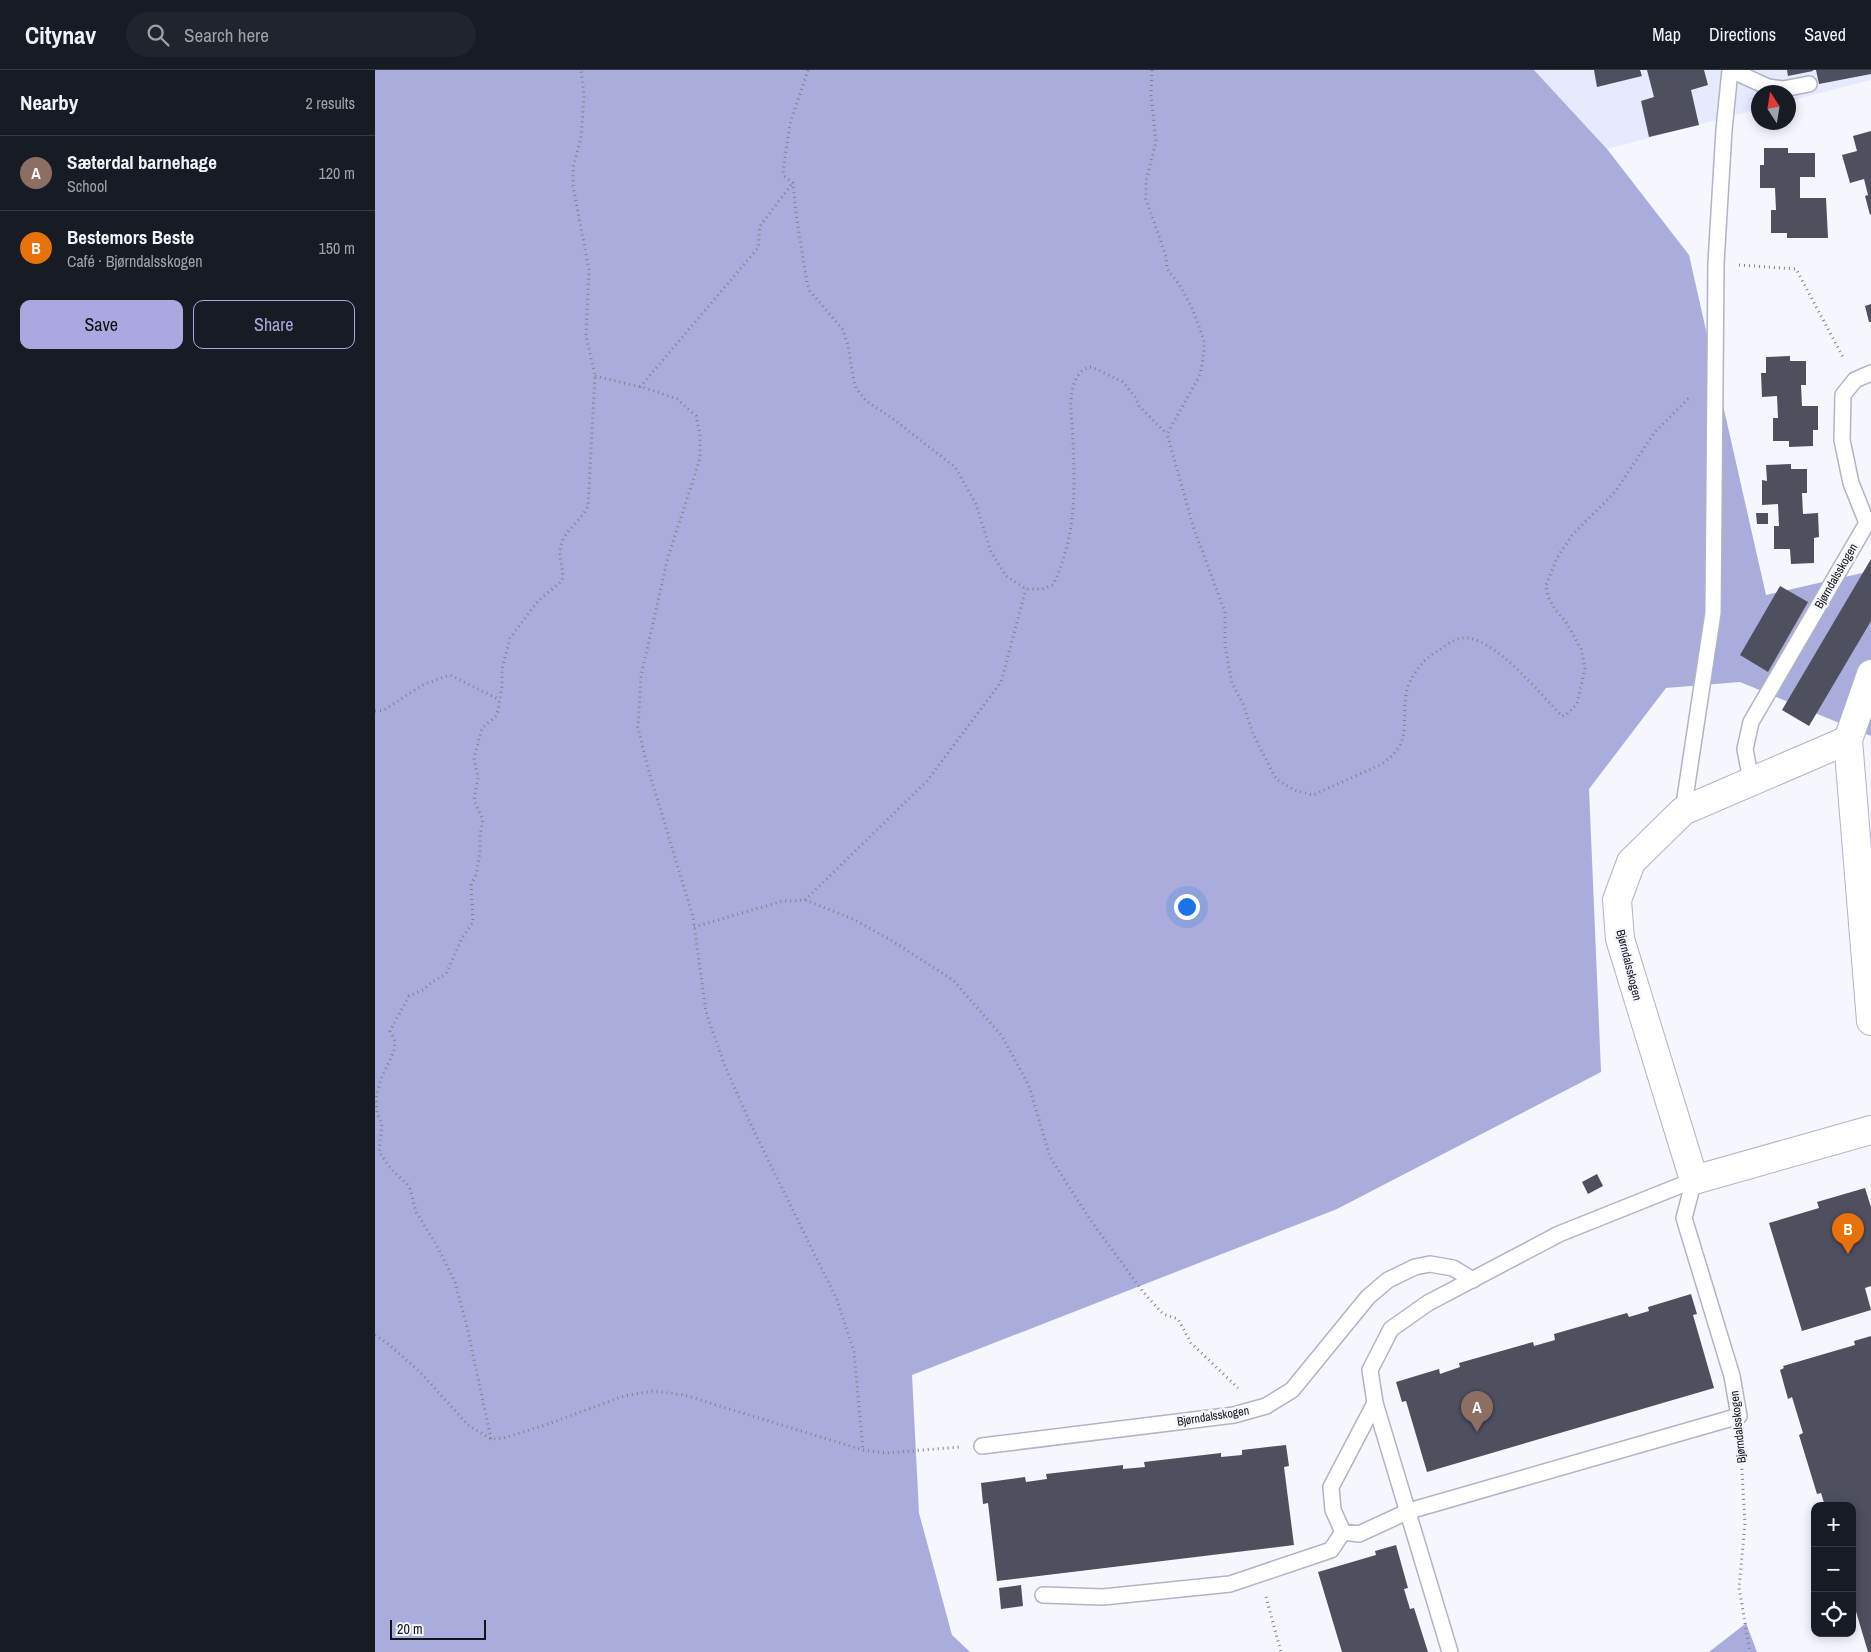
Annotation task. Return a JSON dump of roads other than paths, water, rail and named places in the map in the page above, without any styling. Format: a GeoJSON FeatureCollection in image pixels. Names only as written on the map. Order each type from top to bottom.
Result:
{"type":"FeatureCollection","features":[{"type":"Feature","properties":{"kind":"street"},"geometry":{"type":"LineString","coordinates":[[1871,674],[1848,740],[1871,1021]]}},
{"type":"Feature","properties":{"kind":"street","name":"Bjørndalsskogen"},"geometry":{"type":"LineString","coordinates":[[1693,1180],[1620,939],[1617,900],[1631,862],[1683,811],[1848,740]]}},
{"type":"Feature","properties":{"kind":"street"},"geometry":{"type":"LineString","coordinates":[[1693,1180],[1871,1130]]}},
{"type":"Feature","properties":{"kind":"lane"},"geometry":{"type":"LineString","coordinates":[[1683,811],[1713,613],[1716,263],[1724,130],[1730,70],[1768,88],[1783,89],[1809,84]]}},
{"type":"Feature","properties":{"kind":"lane","name":"Bjørndalsskogen"},"geometry":{"type":"LineString","coordinates":[[1751,781],[1745,750],[1751,722],[1867,523],[1851,483],[1842,440],[1843,395],[1855,380],[1871,373]]}},
{"type":"Feature","properties":{"kind":"lane"},"geometry":{"type":"LineString","coordinates":[[1450,1652],[1375,1403],[1370,1370],[1391,1329],[1428,1303],[1559,1234],[1693,1180]]}},
{"type":"Feature","properties":{"kind":"lane","name":"Bjørndalsskogen"},"geometry":{"type":"LineString","coordinates":[[1409,1511],[1739,1416],[1732,1376],[1685,1218],[1693,1180]]}},
{"type":"Feature","properties":{"kind":"lane","name":"Bjørndalsskogen"},"geometry":{"type":"LineString","coordinates":[[982,1446],[1234,1415],[1266,1406],[1292,1390],[1369,1297],[1388,1280],[1415,1267],[1430,1264],[1453,1268],[1473,1280]]}},
{"type":"Feature","properties":{"kind":"lane"},"geometry":{"type":"LineString","coordinates":[[1343,1532],[1333,1510],[1331,1487],[1375,1403]]}},
{"type":"Feature","properties":{"kind":"lane"},"geometry":{"type":"LineString","coordinates":[[1343,1532],[1359,1534],[1409,1511]]}},
{"type":"Feature","properties":{"kind":"lane"},"geometry":{"type":"LineString","coordinates":[[1043,1595],[1113,1596],[1230,1584],[1331,1550],[1343,1532]]}},
{"type":"Feature","properties":{"kind":"place","name":"Bestemors Beste"},"geometry":{"type":"Point","coordinates":[1848,1254]}},
{"type":"Feature","properties":{"kind":"place","name":"Sæterdal barnehage"},"geometry":{"type":"Point","coordinates":[1477,1432]}}]}
